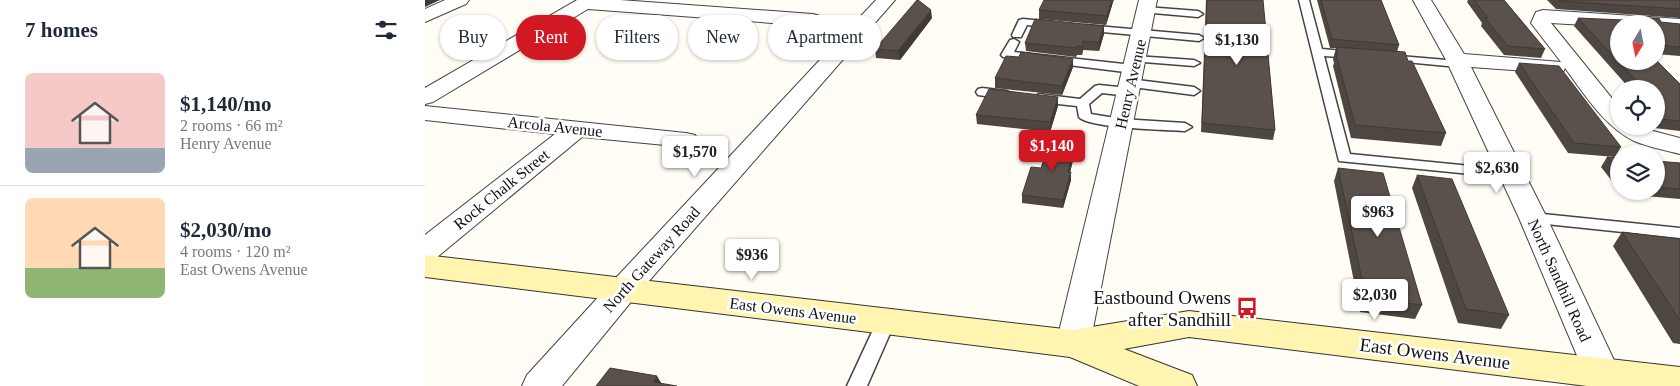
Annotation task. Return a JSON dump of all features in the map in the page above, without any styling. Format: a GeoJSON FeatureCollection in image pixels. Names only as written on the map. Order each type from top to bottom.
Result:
{"type":"FeatureCollection","features":[{"type":"Feature","properties":{"kind":"main road","name":"East Owens Avenue"},"geometry":{"type":"LineString","coordinates":[[425,266],[1073,344],[1179,386]]}},
{"type":"Feature","properties":{"kind":"main road","name":"East Owens Avenue"},"geometry":{"type":"LineString","coordinates":[[1073,344],[1189,324],[1680,382]]}},
{"type":"Feature","properties":{"kind":"street"},"geometry":{"type":"LineString","coordinates":[[425,16],[460,0]]}},
{"type":"Feature","properties":{"kind":"street","name":"North Gateway Road"},"geometry":{"type":"LineString","coordinates":[[540,386],[623,289],[886,0]]}},
{"type":"Feature","properties":{"kind":"street","name":"North Sandhill Road"},"geometry":{"type":"LineString","coordinates":[[1422,0],[1458,62],[1533,218],[1602,373]]}},
{"type":"Feature","properties":{"kind":"street"},"geometry":{"type":"LineString","coordinates":[[425,97],[588,1],[768,16]]}},
{"type":"Feature","properties":{"kind":"street","name":"Henry Avenue"},"geometry":{"type":"LineString","coordinates":[[1073,344],[1145,14]]}},
{"type":"Feature","properties":{"kind":"street"},"geometry":{"type":"LineString","coordinates":[[1610,112],[1541,23],[1543,16],[1680,25]]}},
{"type":"Feature","properties":{"kind":"street"},"geometry":{"type":"LineString","coordinates":[[1458,62],[1575,68]]}},
{"type":"Feature","properties":{"kind":"street","name":"Arcola Avenue"},"geometry":{"type":"LineString","coordinates":[[425,113],[686,140]]}},
{"type":"Feature","properties":{"kind":"street","name":"Rock Chalk Street"},"geometry":{"type":"LineString","coordinates":[[425,251],[577,128]]}},
{"type":"Feature","properties":{"kind":"street"},"geometry":{"type":"LineString","coordinates":[[1642,135],[1680,146]]}},
{"type":"Feature","properties":{"kind":"lane"},"geometry":{"type":"LineString","coordinates":[[1305,0],[1344,158],[1511,174]]}},
{"type":"Feature","properties":{"kind":"lane"},"geometry":{"type":"LineString","coordinates":[[1145,14],[1199,38]]}},
{"type":"Feature","properties":{"kind":"lane"},"geometry":{"type":"LineString","coordinates":[[1194,90],[1131,76],[1007,55],[1023,22],[1073,27],[1145,14],[1198,14]]}},
{"type":"Feature","properties":{"kind":"lane"},"geometry":{"type":"LineString","coordinates":[[1317,52],[1458,62]]}},
{"type":"Feature","properties":{"kind":"lane"},"geometry":{"type":"LineString","coordinates":[[982,92],[1083,103],[1099,90],[1131,76],[1194,63]]}},
{"type":"Feature","properties":{"kind":"lane"},"geometry":{"type":"LineString","coordinates":[[1083,103],[1085,117],[1185,127]]}},
{"type":"Feature","properties":{"kind":"lane"},"geometry":{"type":"LineString","coordinates":[[1533,218],[1680,233]]}},
{"type":"Feature","properties":{"kind":"lane"},"geometry":{"type":"LineString","coordinates":[[857,386],[886,322]]}},
{"type":"Feature","properties":{"kind":"building"},"geometry":{"type":"Polygon","coordinates":[[[917,0],[931,10],[898,51],[881,50],[881,42],[917,0]]]}},
{"type":"Feature","properties":{"kind":"building"},"geometry":{"type":"Polygon","coordinates":[[[1044,0],[1112,0],[1107,16],[1039,10],[1044,0]]]}},
{"type":"Feature","properties":{"kind":"building"},"geometry":{"type":"Polygon","coordinates":[[[1207,0],[1263,0],[1275,130],[1202,123],[1207,0]]]}},
{"type":"Feature","properties":{"kind":"building"},"geometry":{"type":"Polygon","coordinates":[[[1321,0],[1381,0],[1399,45],[1332,39],[1321,0]]]}},
{"type":"Feature","properties":{"kind":"building"},"geometry":{"type":"Polygon","coordinates":[[[1474,0],[1504,0],[1545,49],[1508,46],[1485,18],[1488,18],[1474,0]]]}},
{"type":"Feature","properties":{"kind":"building"},"geometry":{"type":"Polygon","coordinates":[[[1680,0],[1680,9],[1560,1],[1680,0]]]}},
{"type":"Feature","properties":{"kind":"building"},"geometry":{"type":"Polygon","coordinates":[[[1578,18],[1610,19],[1610,52],[1578,18]]]}},
{"type":"Feature","properties":{"kind":"building"},"geometry":{"type":"Polygon","coordinates":[[[1035,19],[1104,26],[1099,42],[1083,41],[1082,47],[1025,43],[1035,19]]]}},
{"type":"Feature","properties":{"kind":"building"},"geometry":{"type":"Polygon","coordinates":[[[1665,22],[1680,24],[1680,47],[1665,46],[1665,22]]]}},
{"type":"Feature","properties":{"kind":"building"},"geometry":{"type":"Polygon","coordinates":[[[1336,47],[1405,52],[1408,61],[1412,61],[1446,133],[1355,125],[1336,54],[1338,54],[1336,47]]]}},
{"type":"Feature","properties":{"kind":"building"},"geometry":{"type":"Polygon","coordinates":[[[1021,52],[1073,59],[1062,86],[995,78],[1006,56],[1019,57],[1021,52]]]}},
{"type":"Feature","properties":{"kind":"building"},"geometry":{"type":"Polygon","coordinates":[[[1519,63],[1559,66],[1619,145],[1574,143],[1519,63]]]}},
{"type":"Feature","properties":{"kind":"building"},"geometry":{"type":"Polygon","coordinates":[[[1665,69],[1680,84],[1680,121],[1665,120],[1665,80],[1636,80],[1626,70],[1665,69]]]}},
{"type":"Feature","properties":{"kind":"building"},"geometry":{"type":"Polygon","coordinates":[[[989,89],[1058,97],[1050,122],[976,115],[989,89]]]}},
{"type":"Feature","properties":{"kind":"building"},"geometry":{"type":"Polygon","coordinates":[[[1051,138],[1076,140],[1068,172],[1071,172],[1063,200],[1022,195],[1031,167],[1041,168],[1051,138]]]}},
{"type":"Feature","properties":{"kind":"building"},"geometry":{"type":"Polygon","coordinates":[[[1665,162],[1680,163],[1680,189],[1665,188],[1665,162]]]}},
{"type":"Feature","properties":{"kind":"building"},"geometry":{"type":"Polygon","coordinates":[[[1338,168],[1383,173],[1422,305],[1366,298],[1338,168]]]}},
{"type":"Feature","properties":{"kind":"building"},"geometry":{"type":"Polygon","coordinates":[[[1417,175],[1452,179],[1509,315],[1466,309],[1417,175]]]}},
{"type":"Feature","properties":{"kind":"building"},"geometry":{"type":"Polygon","coordinates":[[[1622,232],[1680,239],[1680,320],[1622,232]]]}},
{"type":"Feature","properties":{"kind":"building"},"geometry":{"type":"Polygon","coordinates":[[[610,368],[657,376],[653,382],[677,386],[596,386],[610,368]]]}},
{"type":"Feature","properties":{"kind":"place","name":"Eastbound Owens after Sandhill"},"geometry":{"type":"Point","coordinates":[1247,308]}}]}
